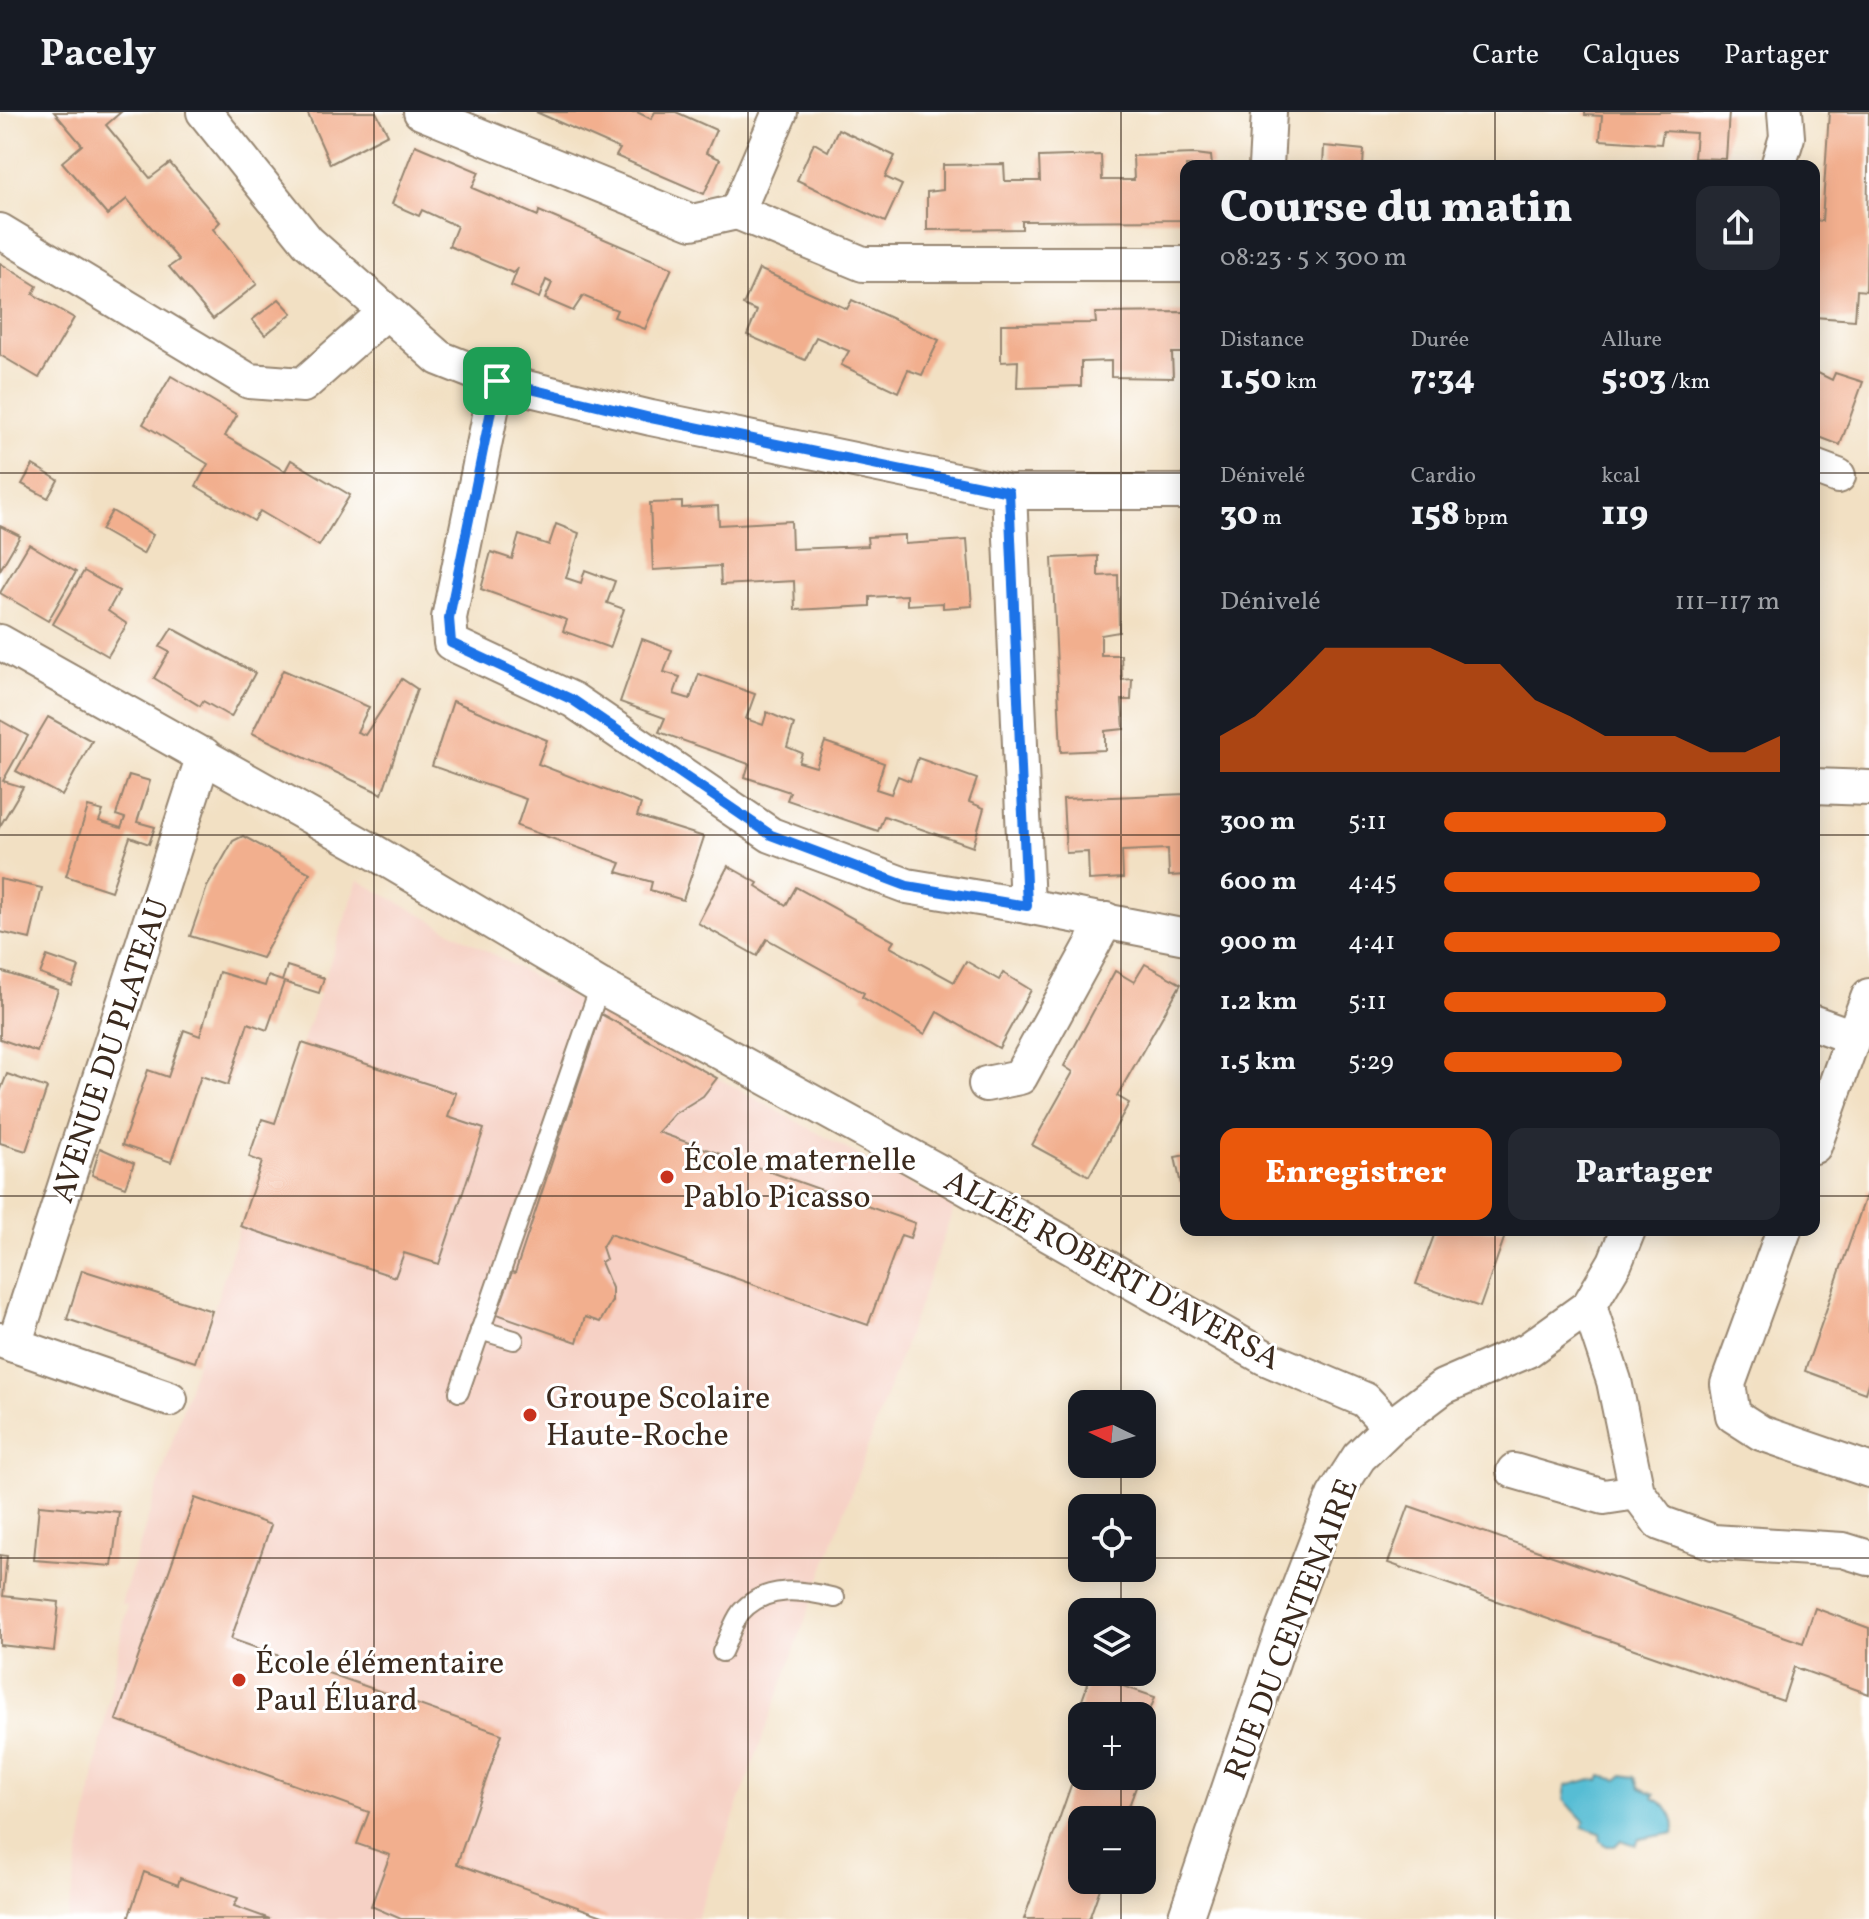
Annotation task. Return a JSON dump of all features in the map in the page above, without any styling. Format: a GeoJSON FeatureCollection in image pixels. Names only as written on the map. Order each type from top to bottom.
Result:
{"type":"FeatureCollection","features":[{"type":"Feature","properties":{"kind":"street"},"geometry":{"type":"LineString","coordinates":[[204,112],[308,242],[439,358],[497,381],[651,418],[1009,492],[1180,492]]}},
{"type":"Feature","properties":{"kind":"street"},"geometry":{"type":"LineString","coordinates":[[421,112],[692,222],[737,212],[863,264],[1180,264]]}},
{"type":"Feature","properties":{"kind":"street"},"geometry":{"type":"LineString","coordinates":[[737,212],[780,112]]}},
{"type":"Feature","properties":{"kind":"street"},"geometry":{"type":"LineString","coordinates":[[1266,160],[1269,112]]}},
{"type":"Feature","properties":{"kind":"street"},"geometry":{"type":"LineString","coordinates":[[1780,160],[1787,137],[1785,112]]}},
{"type":"Feature","properties":{"kind":"street"},"geometry":{"type":"LineString","coordinates":[[0,231],[249,381],[303,385],[386,312]]}},
{"type":"Feature","properties":{"kind":"street"},"geometry":{"type":"LineString","coordinates":[[497,381],[449,618],[451,643],[573,700],[771,835],[907,886],[1180,936]]}},
{"type":"Feature","properties":{"kind":"street"},"geometry":{"type":"LineString","coordinates":[[1009,492],[1027,906]]}},
{"type":"Feature","properties":{"kind":"street","name":"ALLÉE ROBERT D'AVERSA"},"geometry":{"type":"LineString","coordinates":[[0,642],[374,852],[600,986],[1264,1357],[1365,1400],[1390,1427]]}},
{"type":"Feature","properties":{"kind":"street","name":"AVENUE DU PLATEAU"},"geometry":{"type":"LineString","coordinates":[[7,1342],[204,755]]}},
{"type":"Feature","properties":{"kind":"street"},"geometry":{"type":"LineString","coordinates":[[1820,790],[1869,788]]}},
{"type":"Feature","properties":{"kind":"street"},"geometry":{"type":"LineString","coordinates":[[986,1084],[1020,1077],[1106,920]]}},
{"type":"Feature","properties":{"kind":"street"},"geometry":{"type":"LineString","coordinates":[[1820,1129],[1869,996]]}},
{"type":"Feature","properties":{"kind":"street"},"geometry":{"type":"LineString","coordinates":[[1820,1025],[1853,1037]]}},
{"type":"Feature","properties":{"kind":"street","name":"RUE DU CENTENAIRE"},"geometry":{"type":"LineString","coordinates":[[1185,1919],[1238,1757],[1334,1496],[1359,1457],[1390,1427],[1443,1387],[1528,1350],[1589,1306],[1615,1262],[1626,1236]]}},
{"type":"Feature","properties":{"kind":"street"},"geometry":{"type":"LineString","coordinates":[[1782,1236],[1728,1384],[1733,1415],[1761,1433],[1869,1470]]}},
{"type":"Feature","properties":{"kind":"street"},"geometry":{"type":"LineString","coordinates":[[1589,1306],[1614,1381],[1637,1492],[1660,1523],[1713,1542],[1843,1550],[1869,1558]]}},
{"type":"Feature","properties":{"kind":"street"},"geometry":{"type":"LineString","coordinates":[[7,1342],[170,1399]]}},
{"type":"Feature","properties":{"kind":"street"},"geometry":{"type":"LineString","coordinates":[[1514,1471],[1604,1497],[1637,1492]]}},
{"type":"Feature","properties":{"kind":"lane"},"geometry":{"type":"LineString","coordinates":[[459,1392],[600,986]]}},
{"type":"Feature","properties":{"kind":"lane"},"geometry":{"type":"LineString","coordinates":[[480,1330],[514,1340]]}},
{"type":"Feature","properties":{"kind":"lane"},"geometry":{"type":"LineString","coordinates":[[722,1652],[741,1613],[767,1594],[801,1589],[835,1598]]}},
{"type":"Feature","properties":{"kind":"shaded area","name":"Groupe Scolaire Haute-Roche"},"geometry":{"type":"Polygon","coordinates":[[[358,880],[954,1208],[697,1919],[67,1919],[127,1605],[121,1604],[240,1226],[358,880]]]}},
{"type":"Feature","properties":{"kind":"water"},"geometry":{"type":"Polygon","coordinates":[[[1623,1775],[1635,1777],[1640,1788],[1655,1794],[1653,1798],[1673,1817],[1674,1833],[1639,1839],[1636,1845],[1621,1840],[1615,1846],[1607,1846],[1601,1841],[1600,1833],[1583,1827],[1585,1822],[1564,1800],[1566,1786],[1591,1779],[1599,1781],[1601,1776],[1617,1780],[1623,1775]]]}},
{"type":"Feature","properties":{"kind":"building"},"geometry":{"type":"Polygon","coordinates":[[[54,112],[121,112],[106,125],[150,178],[170,163],[220,222],[213,229],[257,284],[213,319],[169,267],[179,260],[127,199],[107,215],[62,162],[82,145],[54,112]]]}},
{"type":"Feature","properties":{"kind":"building"},"geometry":{"type":"Polygon","coordinates":[[[307,112],[376,112],[388,134],[330,164],[307,112]]]}},
{"type":"Feature","properties":{"kind":"building"},"geometry":{"type":"Polygon","coordinates":[[[536,112],[637,112],[651,119],[655,112],[676,112],[716,130],[706,153],[720,159],[704,194],[616,156],[620,149],[536,112]]]}},
{"type":"Feature","properties":{"kind":"building"},"geometry":{"type":"Polygon","coordinates":[[[1585,112],[1729,112],[1726,159],[1694,158],[1696,133],[1663,131],[1661,144],[1600,140],[1602,116],[1585,115],[1585,112]]]}},
{"type":"Feature","properties":{"kind":"building"},"geometry":{"type":"Polygon","coordinates":[[[1829,112],[1869,112],[1866,291],[1857,290],[1855,320],[1820,317],[1829,112]]]}},
{"type":"Feature","properties":{"kind":"building"},"geometry":{"type":"Polygon","coordinates":[[[838,129],[895,156],[885,177],[902,185],[885,222],[797,180],[814,143],[828,151],[838,129]]]}},
{"type":"Feature","properties":{"kind":"building"},"geometry":{"type":"Polygon","coordinates":[[[415,145],[479,172],[472,188],[538,216],[539,211],[672,268],[645,329],[614,317],[617,310],[583,296],[573,311],[545,299],[552,283],[546,280],[539,298],[511,286],[518,268],[513,273],[449,246],[457,226],[422,210],[419,216],[392,204],[415,145]]]}},
{"type":"Feature","properties":{"kind":"building"},"geometry":{"type":"Polygon","coordinates":[[[1324,146],[1364,150],[1363,160],[1323,160],[1324,146]]]}},
{"type":"Feature","properties":{"kind":"building"},"geometry":{"type":"Polygon","coordinates":[[[1101,155],[1102,180],[1134,180],[1133,156],[1211,156],[1211,160],[1180,160],[1180,220],[1022,221],[1022,229],[927,230],[927,192],[943,190],[943,165],[1004,164],[1005,181],[1040,181],[1039,157],[1101,155]]]}},
{"type":"Feature","properties":{"kind":"building"},"geometry":{"type":"Polygon","coordinates":[[[0,263],[37,286],[33,294],[74,318],[39,378],[0,355],[0,263]]]}},
{"type":"Feature","properties":{"kind":"building"},"geometry":{"type":"Polygon","coordinates":[[[759,269],[847,309],[852,300],[939,340],[922,375],[908,370],[898,392],[841,365],[849,351],[816,337],[805,360],[747,335],[757,311],[743,305],[759,269]]]}},
{"type":"Feature","properties":{"kind":"building"},"geometry":{"type":"Polygon","coordinates":[[[279,299],[292,313],[265,335],[252,320],[279,299]]]}},
{"type":"Feature","properties":{"kind":"building"},"geometry":{"type":"Polygon","coordinates":[[[1180,312],[1180,353],[1172,353],[1173,378],[1111,377],[1111,361],[1081,362],[1081,386],[1017,388],[1018,361],[1001,362],[1001,324],[1096,323],[1095,313],[1180,312]]]}},
{"type":"Feature","properties":{"kind":"building"},"geometry":{"type":"Polygon","coordinates":[[[1835,373],[1863,382],[1840,445],[1820,437],[1820,374],[1832,380],[1835,373]]]}},
{"type":"Feature","properties":{"kind":"building"},"geometry":{"type":"Polygon","coordinates":[[[171,376],[237,415],[225,436],[285,471],[291,460],[350,495],[319,546],[260,511],[254,521],[196,486],[208,464],[143,424],[171,376]]]}},
{"type":"Feature","properties":{"kind":"building"},"geometry":{"type":"Polygon","coordinates":[[[33,465],[58,480],[48,498],[22,484],[33,465]]]}},
{"type":"Feature","properties":{"kind":"building"},"geometry":{"type":"Polygon","coordinates":[[[682,502],[682,508],[718,506],[719,525],[791,521],[792,549],[868,546],[867,537],[885,536],[905,535],[905,544],[967,540],[972,606],[943,608],[943,603],[907,605],[907,595],[870,597],[870,606],[795,610],[794,581],[721,585],[720,566],[653,570],[650,503],[682,502]]]}},
{"type":"Feature","properties":{"kind":"building"},"geometry":{"type":"Polygon","coordinates":[[[112,511],[153,535],[143,554],[101,530],[112,511]]]}},
{"type":"Feature","properties":{"kind":"building"},"geometry":{"type":"Polygon","coordinates":[[[556,524],[579,533],[566,578],[581,583],[585,570],[615,581],[607,603],[624,609],[610,648],[563,631],[567,620],[481,589],[491,552],[512,559],[519,535],[549,545],[556,524]]]}},
{"type":"Feature","properties":{"kind":"building"},"geometry":{"type":"Polygon","coordinates":[[[0,526],[20,536],[0,570],[0,526]]]}},
{"type":"Feature","properties":{"kind":"building"},"geometry":{"type":"Polygon","coordinates":[[[29,544],[76,572],[48,621],[0,593],[29,544]]]}},
{"type":"Feature","properties":{"kind":"building"},"geometry":{"type":"Polygon","coordinates":[[[1098,556],[1098,576],[1118,575],[1119,632],[1101,635],[1101,655],[1121,655],[1122,680],[1132,679],[1131,700],[1122,700],[1124,729],[1105,731],[1105,750],[1061,752],[1052,558],[1098,556]]]}},
{"type":"Feature","properties":{"kind":"building"},"geometry":{"type":"Polygon","coordinates":[[[84,571],[119,591],[108,611],[127,624],[108,656],[53,624],[84,571]]]}},
{"type":"Feature","properties":{"kind":"building"},"geometry":{"type":"Polygon","coordinates":[[[172,628],[255,673],[231,717],[203,701],[200,706],[154,678],[169,652],[160,647],[172,628]]]}},
{"type":"Feature","properties":{"kind":"building"},"geometry":{"type":"Polygon","coordinates":[[[642,639],[672,650],[664,672],[680,677],[674,694],[690,699],[699,674],[755,694],[746,719],[763,725],[767,712],[794,724],[787,747],[802,753],[799,762],[816,767],[825,742],[854,752],[884,763],[876,789],[891,794],[898,776],[910,781],[918,758],[977,779],[969,802],[984,808],[973,847],[884,816],[878,831],[787,800],[790,792],[745,777],[749,764],[659,732],[665,718],[620,702],[642,639]]]}},
{"type":"Feature","properties":{"kind":"building"},"geometry":{"type":"Polygon","coordinates":[[[283,670],[369,707],[357,732],[365,735],[402,679],[417,689],[382,794],[252,733],[283,670]]]}},
{"type":"Feature","properties":{"kind":"building"},"geometry":{"type":"Polygon","coordinates":[[[453,701],[547,740],[538,764],[641,804],[637,816],[704,837],[683,900],[650,890],[652,882],[617,872],[621,863],[517,826],[526,799],[432,766],[453,701]]]}},
{"type":"Feature","properties":{"kind":"building"},"geometry":{"type":"Polygon","coordinates":[[[48,717],[92,741],[62,796],[16,771],[48,717]]]}},
{"type":"Feature","properties":{"kind":"building"},"geometry":{"type":"Polygon","coordinates":[[[0,720],[28,736],[3,781],[23,787],[0,826],[0,720]]]}},
{"type":"Feature","properties":{"kind":"building"},"geometry":{"type":"Polygon","coordinates":[[[129,775],[150,781],[137,822],[155,827],[149,844],[130,837],[111,891],[66,876],[88,807],[103,811],[99,821],[121,828],[125,818],[116,815],[129,775]]]}},
{"type":"Feature","properties":{"kind":"building"},"geometry":{"type":"Polygon","coordinates":[[[1180,794],[1180,875],[1169,876],[1168,849],[1122,851],[1123,878],[1089,880],[1088,852],[1066,853],[1063,799],[1180,794]]]}},
{"type":"Feature","properties":{"kind":"building"},"geometry":{"type":"Polygon","coordinates":[[[243,836],[310,873],[262,958],[190,936],[207,887],[233,841],[243,836]]]}},
{"type":"Feature","properties":{"kind":"building"},"geometry":{"type":"Polygon","coordinates":[[[728,866],[758,883],[756,886],[786,905],[796,887],[894,941],[890,947],[954,982],[966,961],[999,980],[1003,973],[1031,990],[999,1048],[937,1012],[925,1034],[862,997],[864,993],[767,939],[757,956],[698,923],[728,866]]]}},
{"type":"Feature","properties":{"kind":"building"},"geometry":{"type":"Polygon","coordinates":[[[0,879],[42,888],[30,939],[0,932],[0,879]]]}},
{"type":"Feature","properties":{"kind":"building"},"geometry":{"type":"Polygon","coordinates":[[[47,956],[79,967],[72,986],[40,974],[47,956]]]}},
{"type":"Feature","properties":{"kind":"building"},"geometry":{"type":"Polygon","coordinates":[[[1145,964],[1180,986],[1117,1096],[1129,1103],[1089,1176],[1032,1145],[1073,1072],[1064,1066],[1115,971],[1134,982],[1145,964]]]}},
{"type":"Feature","properties":{"kind":"building"},"geometry":{"type":"Polygon","coordinates":[[[287,966],[324,978],[319,993],[284,982],[267,1030],[248,1023],[228,1085],[201,1076],[171,1162],[122,1145],[148,1070],[168,1077],[184,1030],[200,1036],[219,972],[265,986],[268,976],[282,981],[287,966]]]}},
{"type":"Feature","properties":{"kind":"building"},"geometry":{"type":"Polygon","coordinates":[[[0,971],[58,990],[37,1052],[0,1039],[0,971]]]}},
{"type":"Feature","properties":{"kind":"building","name":"École maternelle Pablo Picasso"},"geometry":{"type":"Polygon","coordinates":[[[601,1014],[717,1078],[703,1096],[674,1114],[658,1132],[915,1223],[910,1238],[901,1235],[868,1325],[610,1234],[602,1247],[606,1259],[601,1262],[612,1288],[612,1301],[600,1322],[585,1317],[577,1342],[497,1314],[512,1272],[515,1273],[601,1014]]]}},
{"type":"Feature","properties":{"kind":"building"},"geometry":{"type":"Polygon","coordinates":[[[302,1043],[456,1093],[448,1117],[484,1129],[439,1264],[404,1253],[395,1277],[240,1226],[262,1162],[249,1157],[262,1119],[275,1123],[302,1043]]]}},
{"type":"Feature","properties":{"kind":"building"},"geometry":{"type":"Polygon","coordinates":[[[7,1074],[47,1088],[26,1151],[0,1143],[0,1092],[7,1074]]]}},
{"type":"Feature","properties":{"kind":"building"},"geometry":{"type":"Polygon","coordinates":[[[100,1148],[134,1163],[125,1187],[92,1175],[100,1148]]]}},
{"type":"Feature","properties":{"kind":"building"},"geometry":{"type":"Polygon","coordinates":[[[1180,1156],[1180,1180],[1175,1157],[1180,1156]]]}},
{"type":"Feature","properties":{"kind":"building"},"geometry":{"type":"Polygon","coordinates":[[[1869,1187],[1869,1380],[1865,1393],[1805,1371],[1869,1187]]]}},
{"type":"Feature","properties":{"kind":"building"},"geometry":{"type":"Polygon","coordinates":[[[1434,1236],[1505,1236],[1480,1307],[1416,1284],[1434,1236]]]}},
{"type":"Feature","properties":{"kind":"building"},"geometry":{"type":"Polygon","coordinates":[[[82,1270],[212,1311],[195,1362],[67,1319],[82,1270]]]}},
{"type":"Feature","properties":{"kind":"building","name":"École élémentaire Paul Éluard"},"geometry":{"type":"Polygon","coordinates":[[[195,1498],[271,1525],[231,1639],[502,1734],[457,1864],[611,1919],[401,1919],[371,1906],[390,1855],[357,1844],[369,1812],[116,1720],[195,1498]]]}},
{"type":"Feature","properties":{"kind":"building"},"geometry":{"type":"Polygon","coordinates":[[[39,1505],[119,1512],[112,1566],[34,1560],[39,1505]]]}},
{"type":"Feature","properties":{"kind":"building"},"geometry":{"type":"Polygon","coordinates":[[[1409,1506],[1803,1643],[1815,1608],[1869,1628],[1869,1694],[1794,1667],[1783,1701],[1388,1563],[1409,1506]]]}},
{"type":"Feature","properties":{"kind":"building"},"geometry":{"type":"Polygon","coordinates":[[[0,1555],[7,1556],[3,1596],[59,1602],[54,1651],[0,1645],[0,1555]]]}},
{"type":"Feature","properties":{"kind":"building"},"geometry":{"type":"Polygon","coordinates":[[[1087,1686],[1123,1686],[1155,1697],[1153,1702],[1081,1702],[1087,1686]]]}},
{"type":"Feature","properties":{"kind":"building"},"geometry":{"type":"Polygon","coordinates":[[[1069,1790],[1135,1790],[1129,1806],[1068,1806],[1068,1894],[1098,1894],[1089,1919],[1024,1919],[1069,1790]]]}},
{"type":"Feature","properties":{"kind":"building"},"geometry":{"type":"Polygon","coordinates":[[[144,1872],[178,1885],[180,1878],[238,1898],[234,1906],[270,1919],[128,1919],[144,1872]]]}},
{"type":"Feature","properties":{"kind":"place","name":"École maternelle Pablo Picasso"},"geometry":{"type":"Point","coordinates":[667,1177]}},
{"type":"Feature","properties":{"kind":"place","name":"Groupe Scolaire Haute-Roche"},"geometry":{"type":"Point","coordinates":[530,1415]}},
{"type":"Feature","properties":{"kind":"place","name":"École élémentaire Paul Éluard"},"geometry":{"type":"Point","coordinates":[239,1680]}},
{"type":"Feature","properties":{"kind":"route"},"geometry":{"type":"LineString","coordinates":[[497,381],[651,418],[1009,492],[1027,906],[907,886],[771,835],[573,700],[475,657],[451,643],[449,618],[497,381]]}}]}
